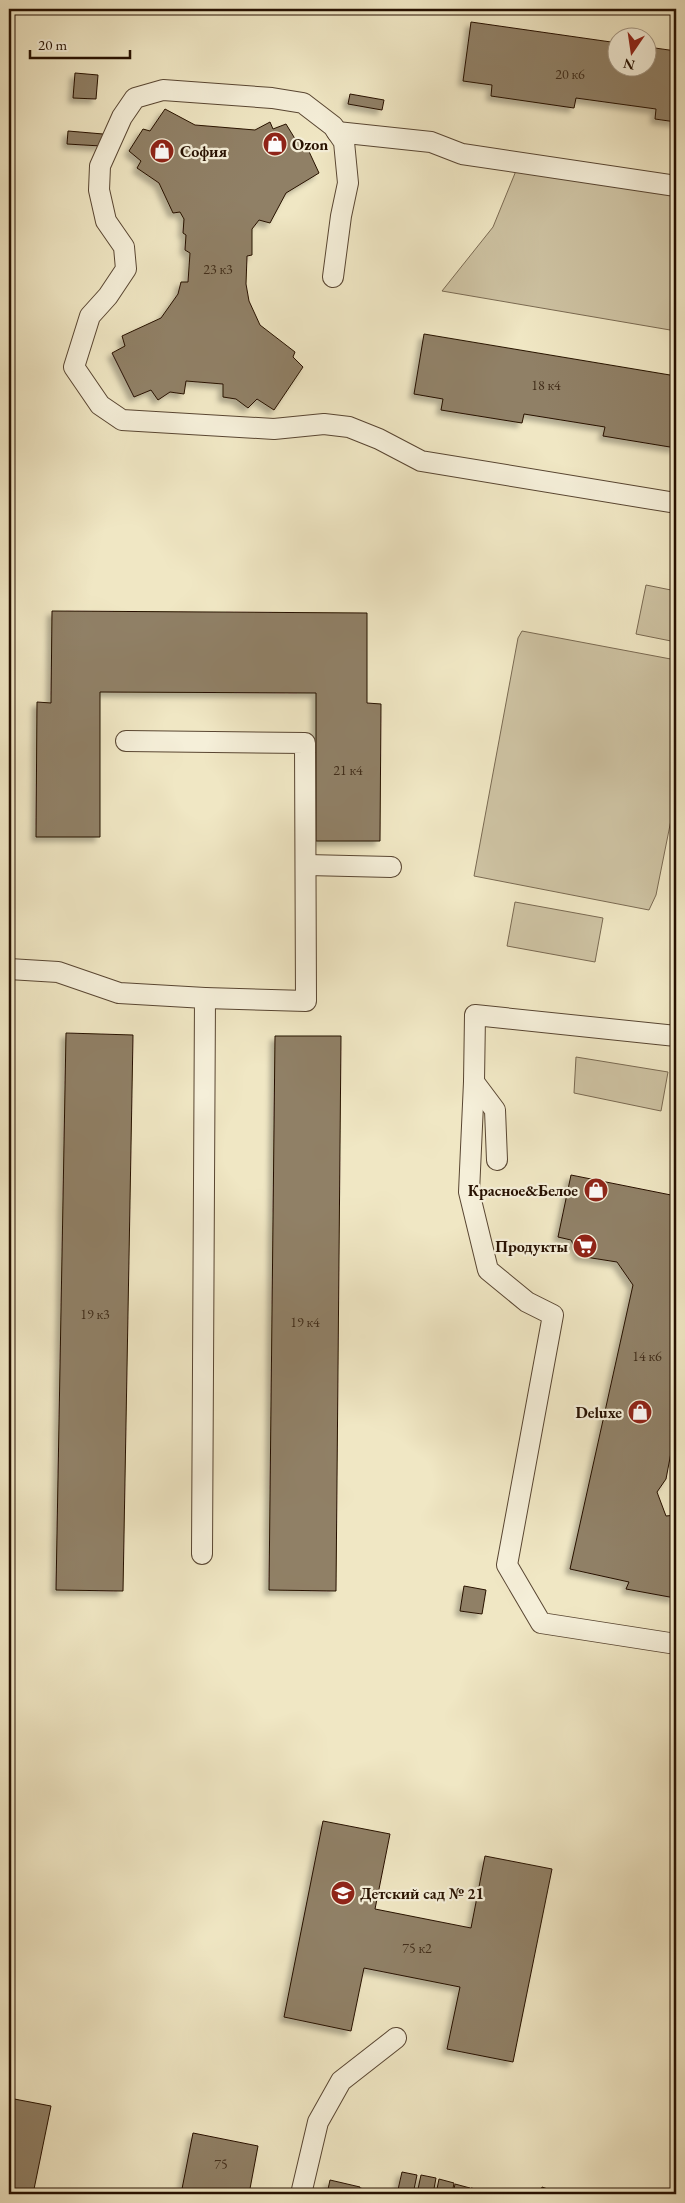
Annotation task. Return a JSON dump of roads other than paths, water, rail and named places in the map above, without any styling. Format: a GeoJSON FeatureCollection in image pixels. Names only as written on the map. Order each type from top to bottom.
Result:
{"type":"FeatureCollection","features":[{"type":"Feature","properties":{"kind":"lane"},"geometry":{"type":"LineString","coordinates":[[333,277],[341,216],[348,183],[344,142],[333,126],[303,103],[272,98],[164,90],[135,98],[122,117],[100,166],[99,190],[106,221],[124,247],[126,269],[108,296],[90,316],[74,366],[100,405],[122,420],[274,429],[324,424],[349,426],[421,461],[676,503]]}},
{"type":"Feature","properties":{"kind":"lane"},"geometry":{"type":"LineString","coordinates":[[337,132],[431,142],[462,154],[676,186]]}},
{"type":"Feature","properties":{"kind":"lane"},"geometry":{"type":"LineString","coordinates":[[9,969],[58,972],[119,993],[306,1001],[307,864],[305,744],[126,741]]}},
{"type":"Feature","properties":{"kind":"lane"},"geometry":{"type":"LineString","coordinates":[[307,864],[391,867]]}},
{"type":"Feature","properties":{"kind":"lane"},"geometry":{"type":"LineString","coordinates":[[202,1554],[205,998]]}},
{"type":"Feature","properties":{"kind":"lane"},"geometry":{"type":"LineString","coordinates":[[676,1036],[475,1015],[469,1192],[488,1270],[527,1302],[553,1314],[507,1564],[541,1623],[676,1644]]}},
{"type":"Feature","properties":{"kind":"lane"},"geometry":{"type":"LineString","coordinates":[[474,1082],[495,1110],[496,1160]]}},
{"type":"Feature","properties":{"kind":"lane"},"geometry":{"type":"LineString","coordinates":[[302,2194],[318,2122],[341,2081],[396,2038]]}},
{"type":"Feature","properties":{"kind":"place","name":"Ozon"},"geometry":{"type":"Point","coordinates":[275,144]}},
{"type":"Feature","properties":{"kind":"place","name":"София"},"geometry":{"type":"Point","coordinates":[162,151]}},
{"type":"Feature","properties":{"kind":"place","name":"Красное&Белое"},"geometry":{"type":"Point","coordinates":[596,1190]}},
{"type":"Feature","properties":{"kind":"place","name":"Продукты"},"geometry":{"type":"Point","coordinates":[585,1246]}},
{"type":"Feature","properties":{"kind":"place","name":"Deluxe"},"geometry":{"type":"Point","coordinates":[640,1412]}},
{"type":"Feature","properties":{"kind":"place","name":"Детский сад № 21"},"geometry":{"type":"Point","coordinates":[343,1893]}}]}
